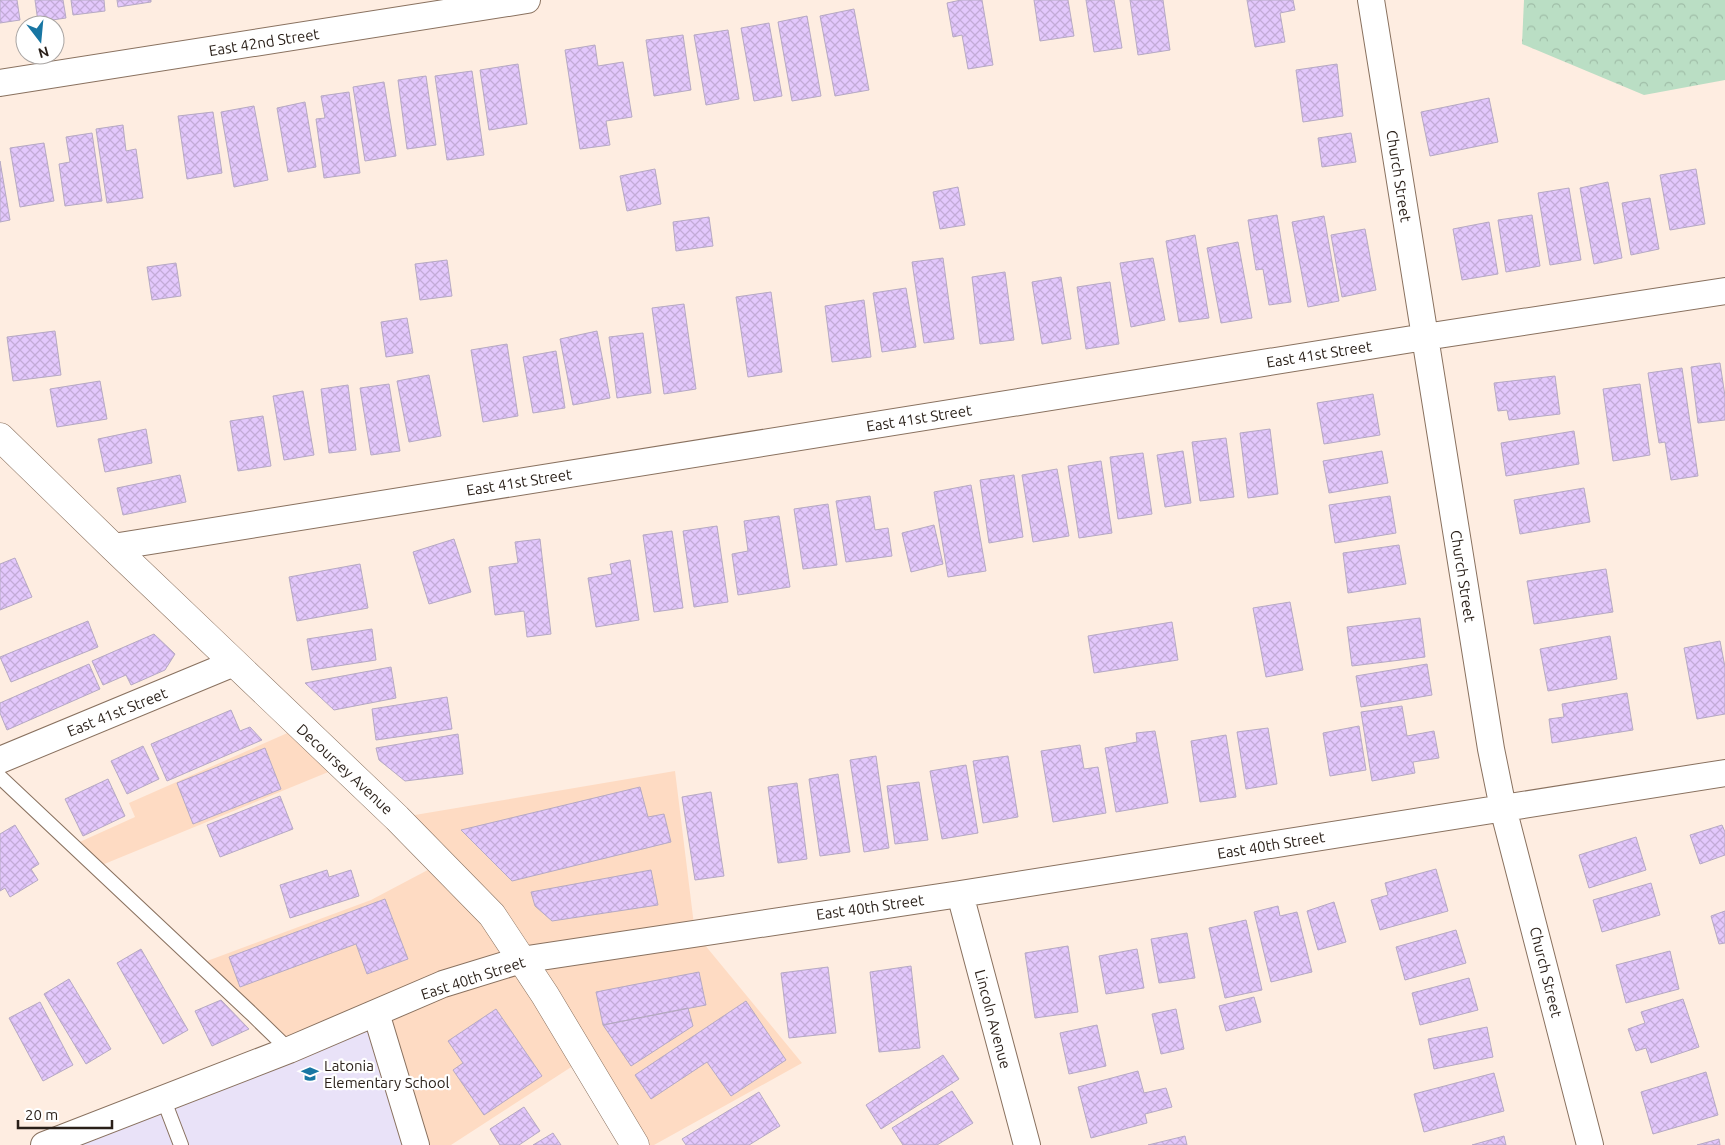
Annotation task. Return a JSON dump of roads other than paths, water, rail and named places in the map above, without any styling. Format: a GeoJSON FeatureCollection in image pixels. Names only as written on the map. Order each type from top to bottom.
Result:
{"type":"FeatureCollection","features":[{"type":"Feature","properties":{"kind":"main road","name":"Decoursey Avenue"},"geometry":{"type":"LineString","coordinates":[[0,437],[112,548],[397,818],[486,908],[507,936],[545,995],[635,1145]]}},
{"type":"Feature","properties":{"kind":"street","name":"East 42nd Street"},"geometry":{"type":"LineString","coordinates":[[0,83],[527,0]]}},
{"type":"Feature","properties":{"kind":"street","name":"Church Street"},"geometry":{"type":"LineString","coordinates":[[1371,0],[1491,749],[1504,808],[1590,1145]]}},
{"type":"Feature","properties":{"kind":"street","name":"East 41st Street"},"geometry":{"type":"LineString","coordinates":[[112,548],[1425,337],[1725,291]]}},
{"type":"Feature","properties":{"kind":"street","name":"East 41st Street"},"geometry":{"type":"LineString","coordinates":[[0,760],[234,664]]}},
{"type":"Feature","properties":{"kind":"street","name":"East 40th Street"},"geometry":{"type":"LineString","coordinates":[[44,1145],[289,1050],[443,984],[521,960],[960,894],[1725,773]]}},
{"type":"Feature","properties":{"kind":"street","name":"Lincoln Avenue"},"geometry":{"type":"LineString","coordinates":[[960,894],[1027,1145]]}},
{"type":"Feature","properties":{"kind":"street"},"geometry":{"type":"LineString","coordinates":[[376,1013],[416,1145]]}},
{"type":"Feature","properties":{"kind":"lane"},"geometry":{"type":"LineString","coordinates":[[0,777],[289,1050]]}},
{"type":"Feature","properties":{"kind":"lane"},"geometry":{"type":"LineString","coordinates":[[162,1098],[180,1145]]}},
{"type":"Feature","properties":{"kind":"place","name":"Latonia Elementary School"},"geometry":{"type":"Point","coordinates":[310,1074]}}]}
